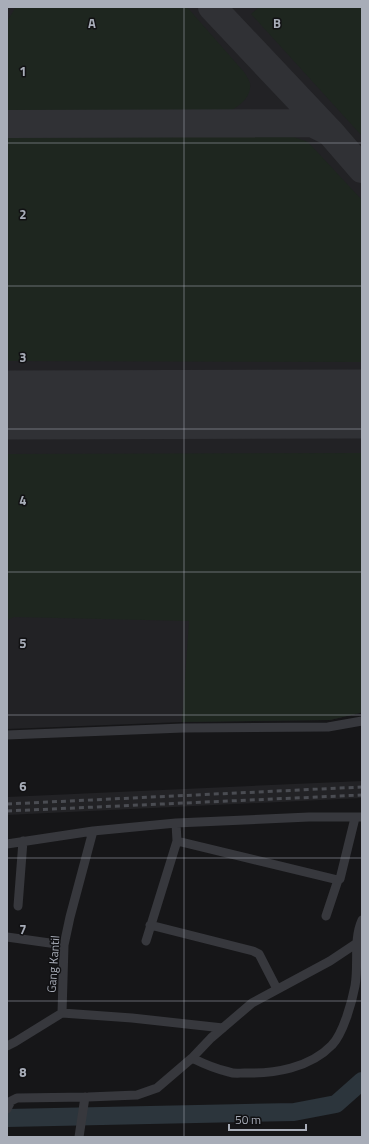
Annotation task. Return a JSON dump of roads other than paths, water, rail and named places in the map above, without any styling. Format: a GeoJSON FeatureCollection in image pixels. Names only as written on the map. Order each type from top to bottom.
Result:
{"type":"FeatureCollection","features":[{"type":"Feature","properties":{"kind":"street"},"geometry":{"type":"LineString","coordinates":[[7,736],[184,728],[328,727],[362,721]]}},
{"type":"Feature","properties":{"kind":"street"},"geometry":{"type":"LineString","coordinates":[[7,844],[93,831],[176,823],[309,817],[358,818],[340,879],[338,880],[326,916]]}},
{"type":"Feature","properties":{"kind":"street"},"geometry":{"type":"LineString","coordinates":[[146,941],[177,841],[176,823]]}},
{"type":"Feature","properties":{"kind":"street","name":"Gang Kantil"},"geometry":{"type":"LineString","coordinates":[[62,1013],[64,945],[93,831]]}},
{"type":"Feature","properties":{"kind":"street"},"geometry":{"type":"LineString","coordinates":[[18,906],[24,841]]}},
{"type":"Feature","properties":{"kind":"street"},"geometry":{"type":"LineString","coordinates":[[177,841],[338,880]]}},
{"type":"Feature","properties":{"kind":"street"},"geometry":{"type":"LineString","coordinates":[[192,1058],[209,1067],[230,1073],[260,1074],[294,1068],[322,1054],[333,1045],[347,1016],[355,986],[357,942],[362,920]]}},
{"type":"Feature","properties":{"kind":"street"},"geometry":{"type":"LineString","coordinates":[[150,925],[259,954],[277,989]]}},
{"type":"Feature","properties":{"kind":"street"},"geometry":{"type":"LineString","coordinates":[[7,937],[64,945]]}},
{"type":"Feature","properties":{"kind":"street"},"geometry":{"type":"LineString","coordinates":[[7,1109],[11,1102],[16,1098],[136,1095],[157,1088],[192,1058],[211,1038],[252,1003],[330,961],[357,942]]}},
{"type":"Feature","properties":{"kind":"street"},"geometry":{"type":"LineString","coordinates":[[7,1046],[62,1013],[132,1018],[223,1028]]}},
{"type":"Feature","properties":{"kind":"street"},"geometry":{"type":"LineString","coordinates":[[79,1137],[85,1097]]}},
{"type":"Feature","properties":{"kind":"waterway"},"geometry":{"type":"LineString","coordinates":[[7,1118],[294,1112],[336,1104],[362,1081]]}},
{"type":"Feature","properties":{"kind":"railway"},"geometry":{"type":"LineString","coordinates":[[7,804],[362,787]]}},
{"type":"Feature","properties":{"kind":"railway"},"geometry":{"type":"LineString","coordinates":[[7,811],[362,795]]}}]}
